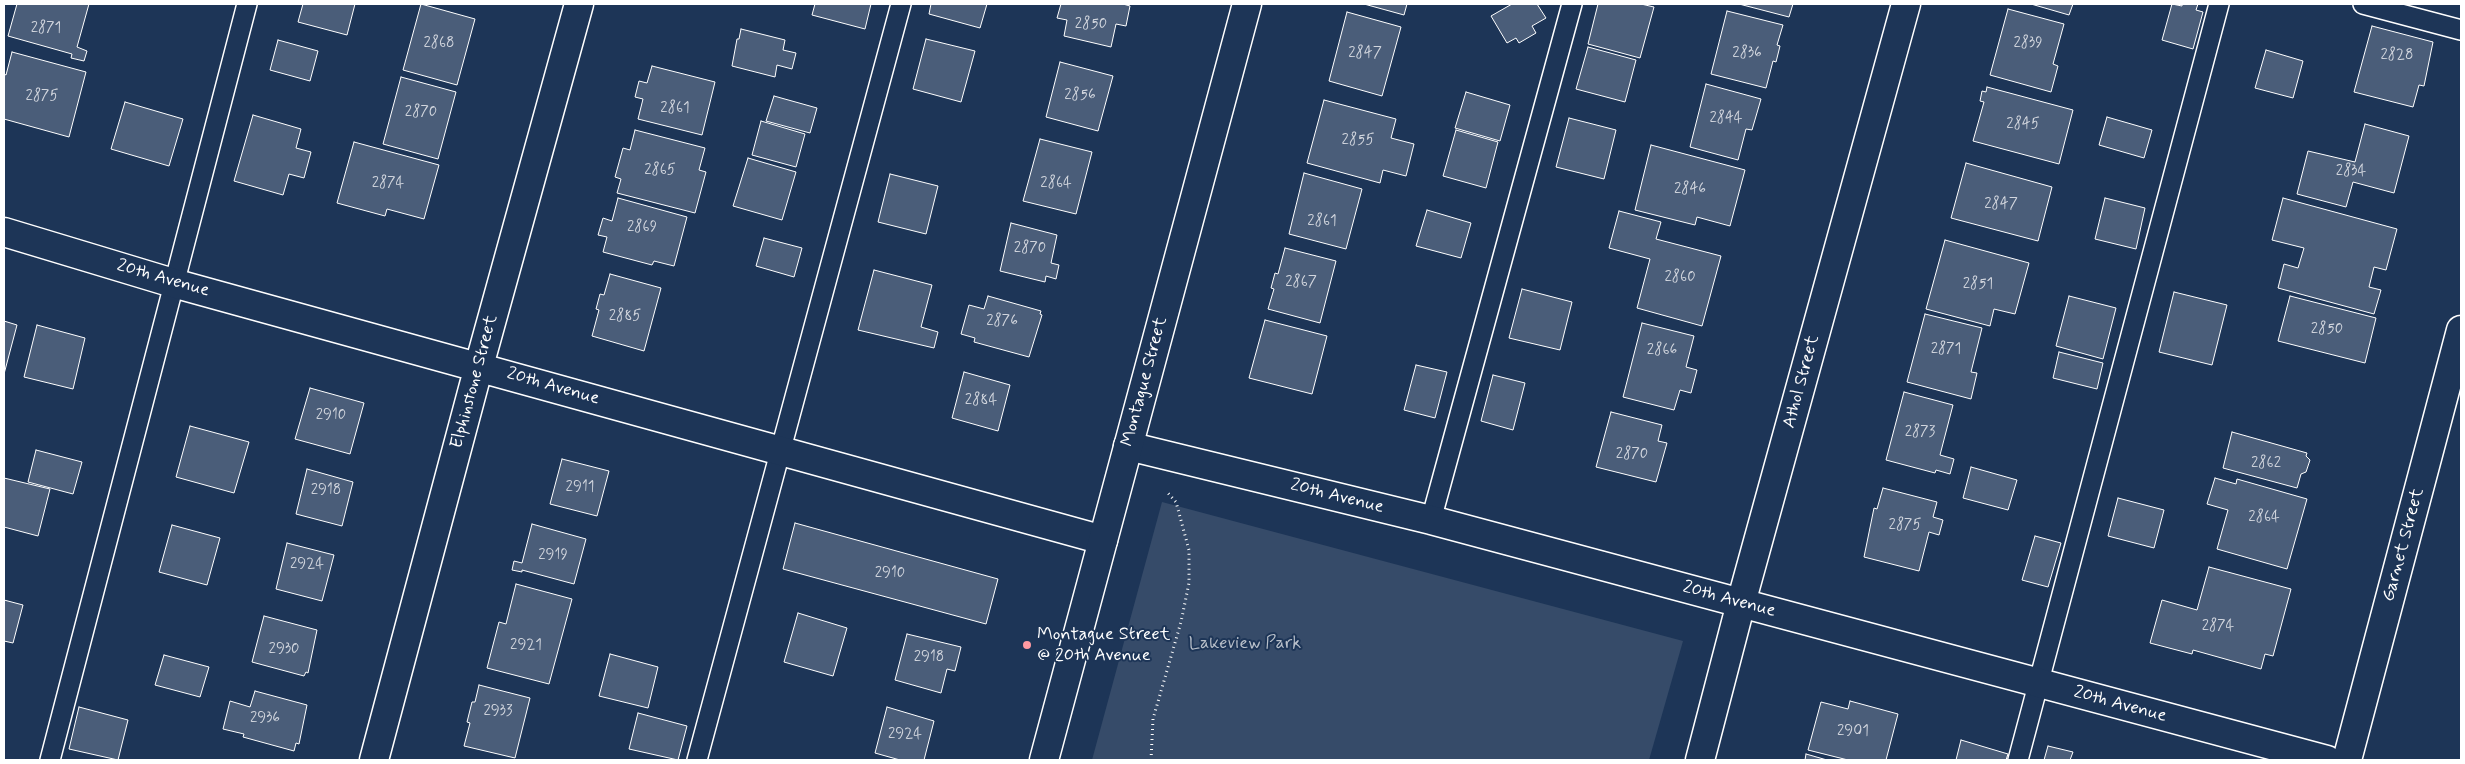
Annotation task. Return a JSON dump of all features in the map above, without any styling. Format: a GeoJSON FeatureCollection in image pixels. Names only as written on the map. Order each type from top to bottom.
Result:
{"type":"FeatureCollection","features":[{"type":"Feature","properties":{"kind":"street","name":"Elphinstone Street"},"geometry":{"type":"LineString","coordinates":[[374,760],[478,366],[579,4]]}},
{"type":"Feature","properties":{"kind":"street","name":"Montague Street"},"geometry":{"type":"LineString","coordinates":[[1044,760],[1247,4]]}},
{"type":"Feature","properties":{"kind":"street","name":"Athol Street"},"geometry":{"type":"LineString","coordinates":[[1700,760],[1741,603],[1906,4]]}},
{"type":"Feature","properties":{"kind":"street","name":"20th Avenue"},"geometry":{"type":"LineString","coordinates":[[4,232],[173,283],[1103,540]]}},
{"type":"Feature","properties":{"kind":"street","name":"Garnet Street"},"geometry":{"type":"LineString","coordinates":[[2347,760],[2461,330]]}},
{"type":"Feature","properties":{"kind":"street","name":"20th Avenue"},"geometry":{"type":"LineString","coordinates":[[1128,446],[1431,520],[2327,760]]}},
{"type":"Feature","properties":{"kind":"lane"},"geometry":{"type":"LineString","coordinates":[[50,760],[247,4]]}},
{"type":"Feature","properties":{"kind":"lane"},"geometry":{"type":"LineString","coordinates":[[697,760],[901,4]]}},
{"type":"Feature","properties":{"kind":"lane"},"geometry":{"type":"LineString","coordinates":[[1431,520],[1572,4]]}},
{"type":"Feature","properties":{"kind":"lane"},"geometry":{"type":"LineString","coordinates":[[2018,760],[2219,4]]}},
{"type":"Feature","properties":{"kind":"lane"},"geometry":{"type":"LineString","coordinates":[[2363,4],[2461,30]]}},
{"type":"Feature","properties":{"kind":"path"},"geometry":{"type":"LineString","coordinates":[[1151,760],[1153,719],[1181,622],[1189,583],[1189,550],[1176,502],[1164,488]]}},
{"type":"Feature","properties":{"kind":"green space","name":"Lakeview Park"},"geometry":{"type":"Polygon","coordinates":[[[1162,502],[1683,641],[1649,760],[1092,760],[1162,502]]]}},
{"type":"Feature","properties":{"kind":"building"},"geometry":{"type":"Polygon","coordinates":[[[17,4],[89,4],[77,47],[87,51],[84,61],[71,58],[72,54],[8,36],[17,4]]]}},
{"type":"Feature","properties":{"kind":"building"},"geometry":{"type":"Polygon","coordinates":[[[303,4],[355,4],[347,35],[298,22],[303,4]]]}},
{"type":"Feature","properties":{"kind":"building"},"geometry":{"type":"Polygon","coordinates":[[[421,4],[475,19],[457,85],[403,70],[421,4]]]}},
{"type":"Feature","properties":{"kind":"building"},"geometry":{"type":"Polygon","coordinates":[[[815,4],[871,4],[865,29],[812,15],[815,4]]]}},
{"type":"Feature","properties":{"kind":"building"},"geometry":{"type":"Polygon","coordinates":[[[931,4],[987,4],[980,28],[929,14],[931,4]]]}},
{"type":"Feature","properties":{"kind":"building"},"geometry":{"type":"Polygon","coordinates":[[[1061,4],[1123,4],[1130,6],[1126,26],[1116,24],[1111,47],[1064,36],[1067,20],[1057,18],[1061,4]]]}},
{"type":"Feature","properties":{"kind":"building"},"geometry":{"type":"Polygon","coordinates":[[[1364,4],[1407,4],[1404,15],[1364,4]]]}},
{"type":"Feature","properties":{"kind":"building"},"geometry":{"type":"Polygon","coordinates":[[[1512,4],[1537,4],[1546,18],[1532,26],[1536,33],[1519,43],[1516,38],[1507,43],[1491,16],[1512,4]]]}},
{"type":"Feature","properties":{"kind":"building"},"geometry":{"type":"Polygon","coordinates":[[[1598,4],[1641,4],[1654,7],[1640,58],[1588,44],[1598,4]]]}},
{"type":"Feature","properties":{"kind":"building"},"geometry":{"type":"Polygon","coordinates":[[[1739,4],[1793,4],[1789,17],[1739,4]]]}},
{"type":"Feature","properties":{"kind":"building"},"geometry":{"type":"Polygon","coordinates":[[[2031,4],[2073,4],[2069,15],[2031,4]]]}},
{"type":"Feature","properties":{"kind":"building"},"geometry":{"type":"Polygon","coordinates":[[[2172,4],[2182,6],[2182,4],[2198,4],[2196,10],[2203,12],[2193,49],[2162,40],[2172,4]]]}},
{"type":"Feature","properties":{"kind":"building"},"geometry":{"type":"Polygon","coordinates":[[[2008,9],[2064,24],[2053,64],[2058,66],[2051,92],[1990,75],[2008,9]]]}},
{"type":"Feature","properties":{"kind":"building"},"geometry":{"type":"Polygon","coordinates":[[[1727,11],[1783,25],[1777,45],[1780,46],[1776,62],[1773,61],[1766,88],[1711,74],[1727,11]]]}},
{"type":"Feature","properties":{"kind":"building"},"geometry":{"type":"Polygon","coordinates":[[[1347,12],[1401,27],[1382,96],[1329,81],[1347,12]]]}},
{"type":"Feature","properties":{"kind":"building"},"geometry":{"type":"Polygon","coordinates":[[[2372,26],[2433,42],[2424,86],[2419,85],[2413,107],[2354,92],[2372,26]]]}},
{"type":"Feature","properties":{"kind":"building"},"geometry":{"type":"Polygon","coordinates":[[[741,29],[785,40],[783,50],[796,53],[792,69],[777,65],[775,77],[732,66],[737,39],[739,39],[741,29]]]}},
{"type":"Feature","properties":{"kind":"building"},"geometry":{"type":"Polygon","coordinates":[[[926,39],[975,51],[961,102],[913,89],[926,39]]]}},
{"type":"Feature","properties":{"kind":"building"},"geometry":{"type":"Polygon","coordinates":[[[278,40],[318,51],[310,81],[270,70],[278,40]]]}},
{"type":"Feature","properties":{"kind":"building"},"geometry":{"type":"Polygon","coordinates":[[[1588,47],[1636,60],[1625,102],[1576,89],[1588,47]]]}},
{"type":"Feature","properties":{"kind":"building"},"geometry":{"type":"Polygon","coordinates":[[[2266,50],[2303,61],[2293,98],[2255,88],[2266,50]]]}},
{"type":"Feature","properties":{"kind":"building"},"geometry":{"type":"Polygon","coordinates":[[[12,52],[86,72],[69,137],[4,119],[4,74],[6,75],[12,52]]]}},
{"type":"Feature","properties":{"kind":"building"},"geometry":{"type":"Polygon","coordinates":[[[1060,62],[1113,76],[1098,131],[1046,117],[1060,62]]]}},
{"type":"Feature","properties":{"kind":"building"},"geometry":{"type":"Polygon","coordinates":[[[652,66],[715,82],[702,135],[638,119],[643,99],[635,97],[639,81],[647,83],[652,66]]]}},
{"type":"Feature","properties":{"kind":"building"},"geometry":{"type":"Polygon","coordinates":[[[401,77],[456,92],[438,159],[383,144],[401,77]]]}},
{"type":"Feature","properties":{"kind":"building"},"geometry":{"type":"Polygon","coordinates":[[[1706,84],[1761,99],[1752,130],[1746,129],[1738,160],[1690,147],[1706,84]]]}},
{"type":"Feature","properties":{"kind":"building"},"geometry":{"type":"Polygon","coordinates":[[[1987,87],[2073,110],[2059,164],[1973,141],[1984,102],[1980,101],[1982,91],[1986,92],[1987,87]]]}},
{"type":"Feature","properties":{"kind":"building"},"geometry":{"type":"Polygon","coordinates":[[[1466,92],[1510,105],[1500,141],[1455,128],[1466,92]]]}},
{"type":"Feature","properties":{"kind":"building"},"geometry":{"type":"Polygon","coordinates":[[[774,96],[817,108],[810,133],[766,121],[774,96]]]}},
{"type":"Feature","properties":{"kind":"building"},"geometry":{"type":"Polygon","coordinates":[[[1324,100],[1396,119],[1391,138],[1414,144],[1406,176],[1383,170],[1380,183],[1307,163],[1324,100]]]}},
{"type":"Feature","properties":{"kind":"building"},"geometry":{"type":"Polygon","coordinates":[[[125,102],[183,119],[169,166],[111,149],[125,102]]]}},
{"type":"Feature","properties":{"kind":"building"},"geometry":{"type":"Polygon","coordinates":[[[253,115],[301,129],[296,148],[311,152],[304,178],[289,174],[283,195],[234,181],[253,115]]]}},
{"type":"Feature","properties":{"kind":"building"},"geometry":{"type":"Polygon","coordinates":[[[2107,117],[2152,130],[2144,158],[2099,145],[2107,117]]]}},
{"type":"Feature","properties":{"kind":"building"},"geometry":{"type":"Polygon","coordinates":[[[1569,118],[1616,130],[1604,179],[1556,167],[1569,118]]]}},
{"type":"Feature","properties":{"kind":"building"},"geometry":{"type":"Polygon","coordinates":[[[761,121],[805,134],[796,167],[752,155],[761,121]]]}},
{"type":"Feature","properties":{"kind":"building"},"geometry":{"type":"Polygon","coordinates":[[[2365,124],[2409,136],[2394,193],[2353,182],[2346,207],[2297,194],[2308,151],[2355,162],[2365,124]]]}},
{"type":"Feature","properties":{"kind":"building"},"geometry":{"type":"Polygon","coordinates":[[[635,130],[705,148],[699,170],[706,172],[695,213],[617,193],[621,179],[615,177],[623,148],[630,150],[635,130]]]}},
{"type":"Feature","properties":{"kind":"building"},"geometry":{"type":"Polygon","coordinates":[[[1456,130],[1498,142],[1486,188],[1443,176],[1456,130]]]}},
{"type":"Feature","properties":{"kind":"building"},"geometry":{"type":"Polygon","coordinates":[[[1040,139],[1092,152],[1076,214],[1023,201],[1040,139]]]}},
{"type":"Feature","properties":{"kind":"building"},"geometry":{"type":"Polygon","coordinates":[[[354,142],[439,165],[424,219],[387,209],[385,216],[337,203],[354,142]]]}},
{"type":"Feature","properties":{"kind":"building"},"geometry":{"type":"Polygon","coordinates":[[[1651,145],[1745,170],[1730,226],[1697,217],[1695,225],[1635,210],[1651,145]]]}},
{"type":"Feature","properties":{"kind":"building"},"geometry":{"type":"Polygon","coordinates":[[[748,158],[796,172],[782,220],[733,206],[748,158]]]}},
{"type":"Feature","properties":{"kind":"building"},"geometry":{"type":"Polygon","coordinates":[[[1966,163],[2052,187],[2038,241],[1951,218],[1966,163]]]}},
{"type":"Feature","properties":{"kind":"building"},"geometry":{"type":"Polygon","coordinates":[[[1304,173],[1362,189],[1346,249],[1289,234],[1304,173]]]}},
{"type":"Feature","properties":{"kind":"building"},"geometry":{"type":"Polygon","coordinates":[[[890,174],[938,186],[926,234],[878,222],[890,174]]]}},
{"type":"Feature","properties":{"kind":"building"},"geometry":{"type":"Polygon","coordinates":[[[618,198],[687,217],[674,266],[654,261],[652,265],[603,252],[607,237],[598,235],[603,218],[612,221],[618,198]]]}},
{"type":"Feature","properties":{"kind":"building"},"geometry":{"type":"Polygon","coordinates":[[[2105,198],[2145,208],[2136,249],[2095,239],[2105,198]]]}},
{"type":"Feature","properties":{"kind":"building"},"geometry":{"type":"Polygon","coordinates":[[[2283,198],[2397,229],[2386,270],[2374,267],[2369,287],[2381,290],[2374,314],[2278,288],[2284,264],[2298,268],[2304,248],[2272,240],[2283,198]]]}},
{"type":"Feature","properties":{"kind":"building"},"geometry":{"type":"Polygon","coordinates":[[[1427,210],[1471,223],[1461,258],[1416,246],[1427,210]]]}},
{"type":"Feature","properties":{"kind":"building"},"geometry":{"type":"Polygon","coordinates":[[[1619,211],[1661,222],[1656,239],[1721,256],[1702,326],[1637,308],[1650,259],[1609,248],[1619,211]]]}},
{"type":"Feature","properties":{"kind":"building"},"geometry":{"type":"Polygon","coordinates":[[[1011,223],[1057,235],[1051,263],[1059,265],[1056,279],[1046,276],[1045,282],[1000,271],[1011,223]]]}},
{"type":"Feature","properties":{"kind":"building"},"geometry":{"type":"Polygon","coordinates":[[[764,238],[802,248],[794,277],[756,266],[764,238]]]}},
{"type":"Feature","properties":{"kind":"building"},"geometry":{"type":"Polygon","coordinates":[[[1945,240],[2029,263],[2015,314],[1994,309],[1990,326],[1926,309],[1945,240]]]}},
{"type":"Feature","properties":{"kind":"building"},"geometry":{"type":"Polygon","coordinates":[[[1285,248],[1336,261],[1320,323],[1268,309],[1274,289],[1271,288],[1275,273],[1278,274],[1285,248]]]}},
{"type":"Feature","properties":{"kind":"building"},"geometry":{"type":"Polygon","coordinates":[[[874,270],[932,285],[921,327],[938,332],[934,348],[858,330],[874,270]]]}},
{"type":"Feature","properties":{"kind":"building"},"geometry":{"type":"Polygon","coordinates":[[[610,274],[661,288],[644,351],[592,336],[599,310],[596,309],[600,294],[604,295],[610,274]]]}},
{"type":"Feature","properties":{"kind":"building"},"geometry":{"type":"Polygon","coordinates":[[[1522,289],[1572,302],[1560,350],[1509,338],[1522,289]]]}},
{"type":"Feature","properties":{"kind":"building"},"geometry":{"type":"Polygon","coordinates":[[[2174,292],[2227,305],[2212,365],[2159,352],[2174,292]]]}},
{"type":"Feature","properties":{"kind":"building"},"geometry":{"type":"Polygon","coordinates":[[[988,296],[1041,311],[1040,314],[1042,315],[1029,357],[974,342],[975,338],[961,334],[969,305],[984,309],[988,296]]]}},
{"type":"Feature","properties":{"kind":"building"},"geometry":{"type":"Polygon","coordinates":[[[2069,296],[2116,308],[2103,359],[2056,346],[2069,296]]]}},
{"type":"Feature","properties":{"kind":"building"},"geometry":{"type":"Polygon","coordinates":[[[2290,296],[2376,318],[2365,363],[2278,341],[2290,296]]]}},
{"type":"Feature","properties":{"kind":"building"},"geometry":{"type":"Polygon","coordinates":[[[1925,314],[1982,328],[1971,372],[1977,373],[1971,399],[1907,382],[1925,314]]]}},
{"type":"Feature","properties":{"kind":"building"},"geometry":{"type":"Polygon","coordinates":[[[1265,320],[1327,336],[1312,394],[1249,378],[1265,320]]]}},
{"type":"Feature","properties":{"kind":"building"},"geometry":{"type":"Polygon","coordinates":[[[4,321],[17,325],[4,374],[4,321]]]}},
{"type":"Feature","properties":{"kind":"building"},"geometry":{"type":"Polygon","coordinates":[[[1642,323],[1694,336],[1686,367],[1697,370],[1691,393],[1680,390],[1674,410],[1623,397],[1642,323]]]}},
{"type":"Feature","properties":{"kind":"building"},"geometry":{"type":"Polygon","coordinates":[[[37,325],[85,338],[73,389],[24,377],[37,325]]]}},
{"type":"Feature","properties":{"kind":"building"},"geometry":{"type":"Polygon","coordinates":[[[2059,352],[2103,363],[2097,389],[2053,378],[2059,352]]]}},
{"type":"Feature","properties":{"kind":"building"},"geometry":{"type":"Polygon","coordinates":[[[1416,365],[1447,372],[1435,418],[1404,410],[1416,365]]]}},
{"type":"Feature","properties":{"kind":"building"},"geometry":{"type":"Polygon","coordinates":[[[964,372],[1010,385],[998,431],[952,418],[964,372]]]}},
{"type":"Feature","properties":{"kind":"building"},"geometry":{"type":"Polygon","coordinates":[[[1493,375],[1525,383],[1513,430],[1481,421],[1493,375]]]}},
{"type":"Feature","properties":{"kind":"building"},"geometry":{"type":"Polygon","coordinates":[[[310,388],[364,403],[350,454],[295,439],[310,388]]]}},
{"type":"Feature","properties":{"kind":"building"},"geometry":{"type":"Polygon","coordinates":[[[1904,392],[1953,405],[1940,455],[1954,459],[1950,474],[1936,470],[1935,473],[1886,460],[1904,392]]]}},
{"type":"Feature","properties":{"kind":"building"},"geometry":{"type":"Polygon","coordinates":[[[1611,412],[1662,425],[1658,441],[1667,443],[1656,482],[1596,467],[1611,412]]]}},
{"type":"Feature","properties":{"kind":"building"},"geometry":{"type":"Polygon","coordinates":[[[190,426],[249,442],[234,493],[176,477],[190,426]]]}},
{"type":"Feature","properties":{"kind":"building"},"geometry":{"type":"Polygon","coordinates":[[[2232,432],[2307,453],[2306,456],[2310,460],[2306,472],[2301,474],[2297,488],[2223,468],[2232,432]]]}},
{"type":"Feature","properties":{"kind":"building"},"geometry":{"type":"Polygon","coordinates":[[[36,450],[82,462],[73,494],[28,482],[36,450]]]}},
{"type":"Feature","properties":{"kind":"building"},"geometry":{"type":"Polygon","coordinates":[[[562,459],[609,471],[597,516],[550,504],[562,459]]]}},
{"type":"Feature","properties":{"kind":"building"},"geometry":{"type":"Polygon","coordinates":[[[1971,467],[2017,480],[2008,510],[1963,498],[1971,467]]]}},
{"type":"Feature","properties":{"kind":"building"},"geometry":{"type":"Polygon","coordinates":[[[307,469],[353,482],[342,526],[296,514],[307,469]]]}},
{"type":"Feature","properties":{"kind":"building"},"geometry":{"type":"Polygon","coordinates":[[[4,478],[50,489],[38,536],[4,527],[4,478]]]}},
{"type":"Feature","properties":{"kind":"building"},"geometry":{"type":"Polygon","coordinates":[[[2215,478],[2236,484],[2237,479],[2307,499],[2287,569],[2217,549],[2228,510],[2207,504],[2215,478]]]}},
{"type":"Feature","properties":{"kind":"building"},"geometry":{"type":"Polygon","coordinates":[[[1883,488],[1937,502],[1933,517],[1943,520],[1939,535],[1929,532],[1919,571],[1864,557],[1874,508],[1877,509],[1883,488]]]}},
{"type":"Feature","properties":{"kind":"building"},"geometry":{"type":"Polygon","coordinates":[[[2118,498],[2164,510],[2154,548],[2108,536],[2118,498]]]}},
{"type":"Feature","properties":{"kind":"building"},"geometry":{"type":"Polygon","coordinates":[[[795,523],[998,579],[986,624],[783,569],[795,523]]]}},
{"type":"Feature","properties":{"kind":"building"},"geometry":{"type":"Polygon","coordinates":[[[532,524],[586,539],[574,584],[522,570],[522,572],[512,570],[514,561],[522,563],[532,524]]]}},
{"type":"Feature","properties":{"kind":"building"},"geometry":{"type":"Polygon","coordinates":[[[172,525],[220,538],[207,585],[159,572],[172,525]]]}},
{"type":"Feature","properties":{"kind":"building"},"geometry":{"type":"Polygon","coordinates":[[[2035,536],[2061,543],[2048,587],[2022,580],[2035,536]]]}},
{"type":"Feature","properties":{"kind":"building"},"geometry":{"type":"Polygon","coordinates":[[[287,543],[334,555],[322,601],[276,589],[287,543]]]}},
{"type":"Feature","properties":{"kind":"building"},"geometry":{"type":"Polygon","coordinates":[[[2209,567],[2291,589],[2273,656],[2265,654],[2261,669],[2193,650],[2192,654],[2150,643],[2162,600],[2197,610],[2209,567]]]}},
{"type":"Feature","properties":{"kind":"building"},"geometry":{"type":"Polygon","coordinates":[[[516,584],[572,599],[549,684],[487,668],[499,622],[506,624],[516,584]]]}},
{"type":"Feature","properties":{"kind":"building"},"geometry":{"type":"Polygon","coordinates":[[[4,600],[23,605],[13,643],[4,641],[4,600]]]}},
{"type":"Feature","properties":{"kind":"building"},"geometry":{"type":"Polygon","coordinates":[[[798,613],[847,628],[833,676],[784,662],[798,613]]]}},
{"type":"Feature","properties":{"kind":"building"},"geometry":{"type":"Polygon","coordinates":[[[264,616],[317,630],[308,673],[306,672],[304,676],[252,662],[264,616]]]}},
{"type":"Feature","properties":{"kind":"building"},"geometry":{"type":"Polygon","coordinates":[[[907,634],[961,647],[955,671],[947,669],[941,693],[895,680],[907,634]]]}},
{"type":"Feature","properties":{"kind":"building"},"geometry":{"type":"Polygon","coordinates":[[[610,654],[658,667],[648,708],[599,696],[610,654]]]}},
{"type":"Feature","properties":{"kind":"building"},"geometry":{"type":"Polygon","coordinates":[[[164,655],[209,667],[200,697],[155,685],[164,655]]]}},
{"type":"Feature","properties":{"kind":"building"},"geometry":{"type":"Polygon","coordinates":[[[479,685],[530,698],[515,758],[464,746],[470,723],[467,722],[479,685]]]}},
{"type":"Feature","properties":{"kind":"building"},"geometry":{"type":"Polygon","coordinates":[[[255,691],[307,705],[299,744],[296,743],[294,751],[243,737],[244,734],[223,729],[230,701],[250,707],[255,691]]]}},
{"type":"Feature","properties":{"kind":"building"},"geometry":{"type":"Polygon","coordinates":[[[1850,701],[1898,714],[1886,760],[1848,760],[1808,750],[1821,702],[1848,709],[1850,701]]]}},
{"type":"Feature","properties":{"kind":"building"},"geometry":{"type":"Polygon","coordinates":[[[79,707],[128,720],[118,760],[69,749],[79,707]]]}},
{"type":"Feature","properties":{"kind":"building"},"geometry":{"type":"Polygon","coordinates":[[[887,707],[934,721],[924,760],[900,760],[875,753],[887,707]]]}},
{"type":"Feature","properties":{"kind":"building"},"geometry":{"type":"Polygon","coordinates":[[[638,713],[687,726],[678,760],[629,749],[638,713]]]}},
{"type":"Feature","properties":{"kind":"building"},"geometry":{"type":"Polygon","coordinates":[[[1961,740],[2008,754],[2006,760],[1956,760],[1961,740]]]}},
{"type":"Feature","properties":{"kind":"building"},"geometry":{"type":"Polygon","coordinates":[[[2048,746],[2073,752],[2070,760],[2044,760],[2048,746]]]}},
{"type":"Feature","properties":{"kind":"building"},"geometry":{"type":"Polygon","coordinates":[[[1806,754],[1827,760],[1805,760],[1806,754]]]}},
{"type":"Feature","properties":{"kind":"place","name":"Montague Street @ 20th Avenue"},"geometry":{"type":"Point","coordinates":[1027,645]}}]}
